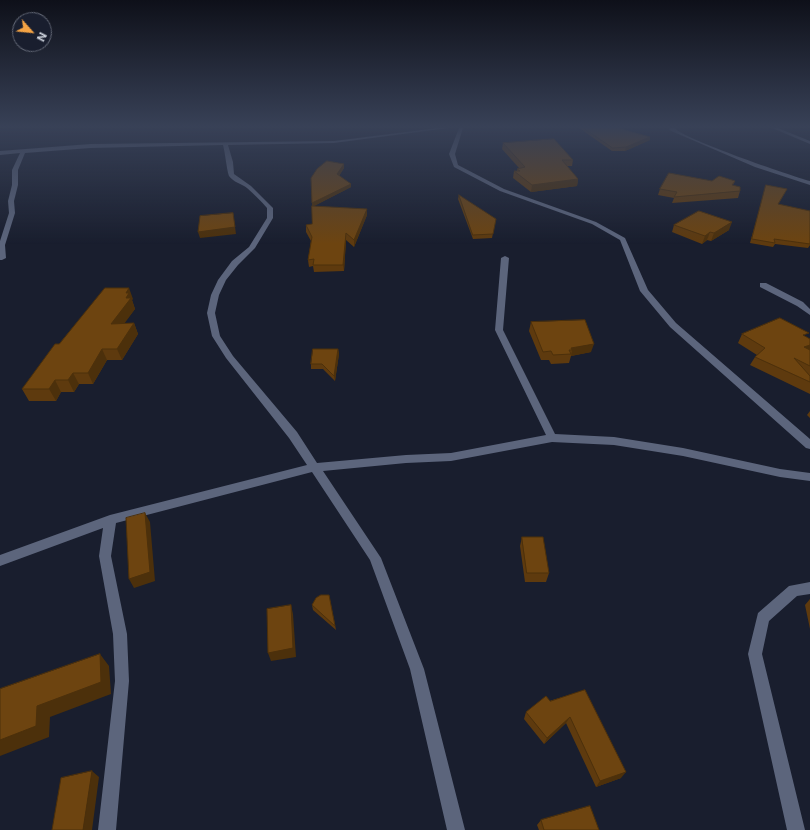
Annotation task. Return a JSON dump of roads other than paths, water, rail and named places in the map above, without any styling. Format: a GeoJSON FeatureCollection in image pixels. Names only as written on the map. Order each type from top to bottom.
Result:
{"type":"FeatureCollection","features":[{"type":"Feature","properties":{"kind":"street"},"geometry":{"type":"LineString","coordinates":[[2,258],[2,245],[12,213],[11,201],[15,185],[16,167]]}},
{"type":"Feature","properties":{"kind":"street"},"geometry":{"type":"LineString","coordinates":[[230,167],[231,174],[233,177],[249,187],[270,208],[270,218],[252,248],[235,263],[222,280],[215,295],[211,313],[216,336],[230,358],[293,435],[316,467],[375,558],[417,669],[456,830]]}},
{"type":"Feature","properties":{"kind":"street"},"geometry":{"type":"LineString","coordinates":[[457,167],[502,190],[594,223],[623,239],[644,291],[673,325],[810,445]]}},
{"type":"Feature","properties":{"kind":"street"},"geometry":{"type":"LineString","coordinates":[[763,167],[810,183]]}},
{"type":"Feature","properties":{"kind":"street"},"geometry":{"type":"LineString","coordinates":[[505,258],[499,330],[552,438]]}},
{"type":"Feature","properties":{"kind":"street"},"geometry":{"type":"LineString","coordinates":[[764,286],[800,304],[810,313]]}},
{"type":"Feature","properties":{"kind":"street"},"geometry":{"type":"LineString","coordinates":[[0,561],[110,520],[316,467],[406,459],[451,457],[552,438],[614,441],[683,452],[780,473],[810,477]]}},
{"type":"Feature","properties":{"kind":"street"},"geometry":{"type":"LineString","coordinates":[[107,830],[122,681],[120,634],[105,556],[110,520]]}},
{"type":"Feature","properties":{"kind":"street"},"geometry":{"type":"LineString","coordinates":[[796,830],[755,654],[763,618],[794,590],[810,588]]}}]}
